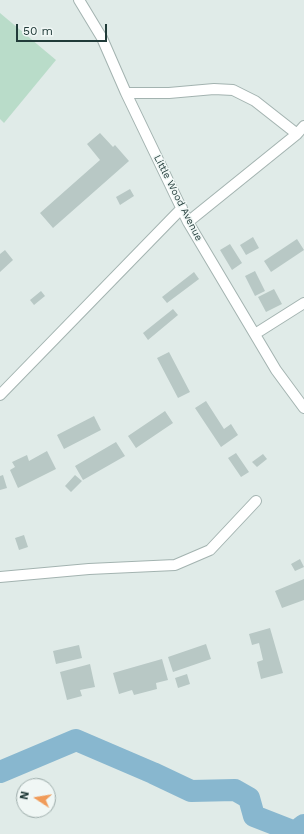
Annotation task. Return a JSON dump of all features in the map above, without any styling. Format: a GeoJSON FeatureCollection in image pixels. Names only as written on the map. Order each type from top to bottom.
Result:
{"type":"FeatureCollection","features":[{"type":"Feature","properties":{"kind":"street","name":"Little Wood Avenue"},"geometry":{"type":"LineString","coordinates":[[79,0],[102,38],[126,93],[188,222],[276,370],[304,408]]}},
{"type":"Feature","properties":{"kind":"street"},"geometry":{"type":"LineString","coordinates":[[126,93],[169,93],[214,89],[233,90],[255,101],[300,130],[188,222]]}},
{"type":"Feature","properties":{"kind":"street"},"geometry":{"type":"LineString","coordinates":[[0,396],[182,208]]}},
{"type":"Feature","properties":{"kind":"street"},"geometry":{"type":"LineString","coordinates":[[255,334],[304,303]]}},
{"type":"Feature","properties":{"kind":"street"},"geometry":{"type":"LineString","coordinates":[[0,577],[89,569],[176,565],[210,550],[256,501]]}},
{"type":"Feature","properties":{"kind":"green space"},"geometry":{"type":"Polygon","coordinates":[[[0,13],[56,60],[4,123],[0,119],[0,13]]]}},
{"type":"Feature","properties":{"kind":"building"},"geometry":{"type":"Polygon","coordinates":[[[100,133],[113,147],[115,145],[129,161],[53,228],[40,213],[100,160],[87,144],[100,133]]]}},
{"type":"Feature","properties":{"kind":"building"},"geometry":{"type":"Polygon","coordinates":[[[130,189],[134,196],[120,205],[116,197],[130,189]]]}},
{"type":"Feature","properties":{"kind":"building"},"geometry":{"type":"Polygon","coordinates":[[[253,237],[259,248],[246,255],[240,245],[253,237]]]}},
{"type":"Feature","properties":{"kind":"building"},"geometry":{"type":"Polygon","coordinates":[[[297,239],[304,250],[271,272],[264,261],[297,239]]]}},
{"type":"Feature","properties":{"kind":"building"},"geometry":{"type":"Polygon","coordinates":[[[230,244],[242,263],[232,270],[220,250],[230,244]]]}},
{"type":"Feature","properties":{"kind":"building"},"geometry":{"type":"Polygon","coordinates":[[[5,250],[13,260],[0,272],[0,254],[5,250]]]}},
{"type":"Feature","properties":{"kind":"building"},"geometry":{"type":"Polygon","coordinates":[[[255,271],[265,291],[255,296],[245,276],[255,271]]]}},
{"type":"Feature","properties":{"kind":"building"},"geometry":{"type":"Polygon","coordinates":[[[194,272],[199,279],[167,303],[162,297],[194,272]]]}},
{"type":"Feature","properties":{"kind":"building"},"geometry":{"type":"Polygon","coordinates":[[[274,289],[282,304],[266,312],[258,297],[274,289]]]}},
{"type":"Feature","properties":{"kind":"building"},"geometry":{"type":"Polygon","coordinates":[[[41,291],[45,296],[34,305],[30,300],[41,291]]]}},
{"type":"Feature","properties":{"kind":"building"},"geometry":{"type":"Polygon","coordinates":[[[173,309],[178,315],[148,340],[143,333],[173,309]]]}},
{"type":"Feature","properties":{"kind":"building"},"geometry":{"type":"Polygon","coordinates":[[[169,352],[190,392],[178,398],[157,358],[169,352]]]}},
{"type":"Feature","properties":{"kind":"building"},"geometry":{"type":"Polygon","coordinates":[[[206,401],[224,429],[231,424],[238,435],[221,447],[195,408],[206,401]]]}},
{"type":"Feature","properties":{"kind":"building"},"geometry":{"type":"Polygon","coordinates":[[[165,411],[173,423],[136,448],[128,436],[165,411]]]}},
{"type":"Feature","properties":{"kind":"building"},"geometry":{"type":"Polygon","coordinates":[[[94,416],[101,430],[64,449],[57,435],[94,416]]]}},
{"type":"Feature","properties":{"kind":"building"},"geometry":{"type":"Polygon","coordinates":[[[116,442],[125,456],[83,480],[75,466],[116,442]]]}},
{"type":"Feature","properties":{"kind":"building"},"geometry":{"type":"Polygon","coordinates":[[[47,451],[56,469],[18,488],[10,470],[15,467],[12,462],[27,455],[29,461],[47,451]]]}},
{"type":"Feature","properties":{"kind":"building"},"geometry":{"type":"Polygon","coordinates":[[[236,453],[249,472],[241,477],[228,458],[236,453]]]}},
{"type":"Feature","properties":{"kind":"building"},"geometry":{"type":"Polygon","coordinates":[[[263,454],[267,459],[257,467],[252,462],[263,454]]]}},
{"type":"Feature","properties":{"kind":"building"},"geometry":{"type":"Polygon","coordinates":[[[3,475],[7,488],[0,490],[0,476],[3,475]]]}},
{"type":"Feature","properties":{"kind":"building"},"geometry":{"type":"Polygon","coordinates":[[[75,475],[82,481],[71,492],[65,486],[75,475]]]}},
{"type":"Feature","properties":{"kind":"building"},"geometry":{"type":"Polygon","coordinates":[[[24,535],[28,547],[19,550],[15,538],[24,535]]]}},
{"type":"Feature","properties":{"kind":"building"},"geometry":{"type":"Polygon","coordinates":[[[300,559],[304,567],[295,571],[291,564],[300,559]]]}},
{"type":"Feature","properties":{"kind":"building"},"geometry":{"type":"Polygon","coordinates":[[[304,579],[304,600],[282,608],[275,591],[304,579]]]}},
{"type":"Feature","properties":{"kind":"building"},"geometry":{"type":"Polygon","coordinates":[[[270,628],[283,673],[261,679],[257,662],[263,660],[259,643],[252,645],[249,634],[270,628]]]}},
{"type":"Feature","properties":{"kind":"building"},"geometry":{"type":"Polygon","coordinates":[[[206,644],[211,659],[173,672],[168,657],[206,644]]]}},
{"type":"Feature","properties":{"kind":"building"},"geometry":{"type":"Polygon","coordinates":[[[79,645],[82,658],[56,664],[53,651],[79,645]]]}},
{"type":"Feature","properties":{"kind":"building"},"geometry":{"type":"Polygon","coordinates":[[[162,659],[168,680],[156,683],[157,689],[134,695],[132,690],[119,694],[113,673],[162,659]]]}},
{"type":"Feature","properties":{"kind":"building"},"geometry":{"type":"Polygon","coordinates":[[[90,664],[95,687],[80,690],[82,696],[67,700],[60,672],[90,664]]]}},
{"type":"Feature","properties":{"kind":"building"},"geometry":{"type":"Polygon","coordinates":[[[187,674],[190,684],[178,688],[175,678],[187,674]]]}},
{"type":"Feature","properties":{"kind":"waterway"},"geometry":{"type":"LineString","coordinates":[[0,772],[76,740],[191,791],[235,790],[249,798],[254,816],[295,832],[304,825]]}}]}
